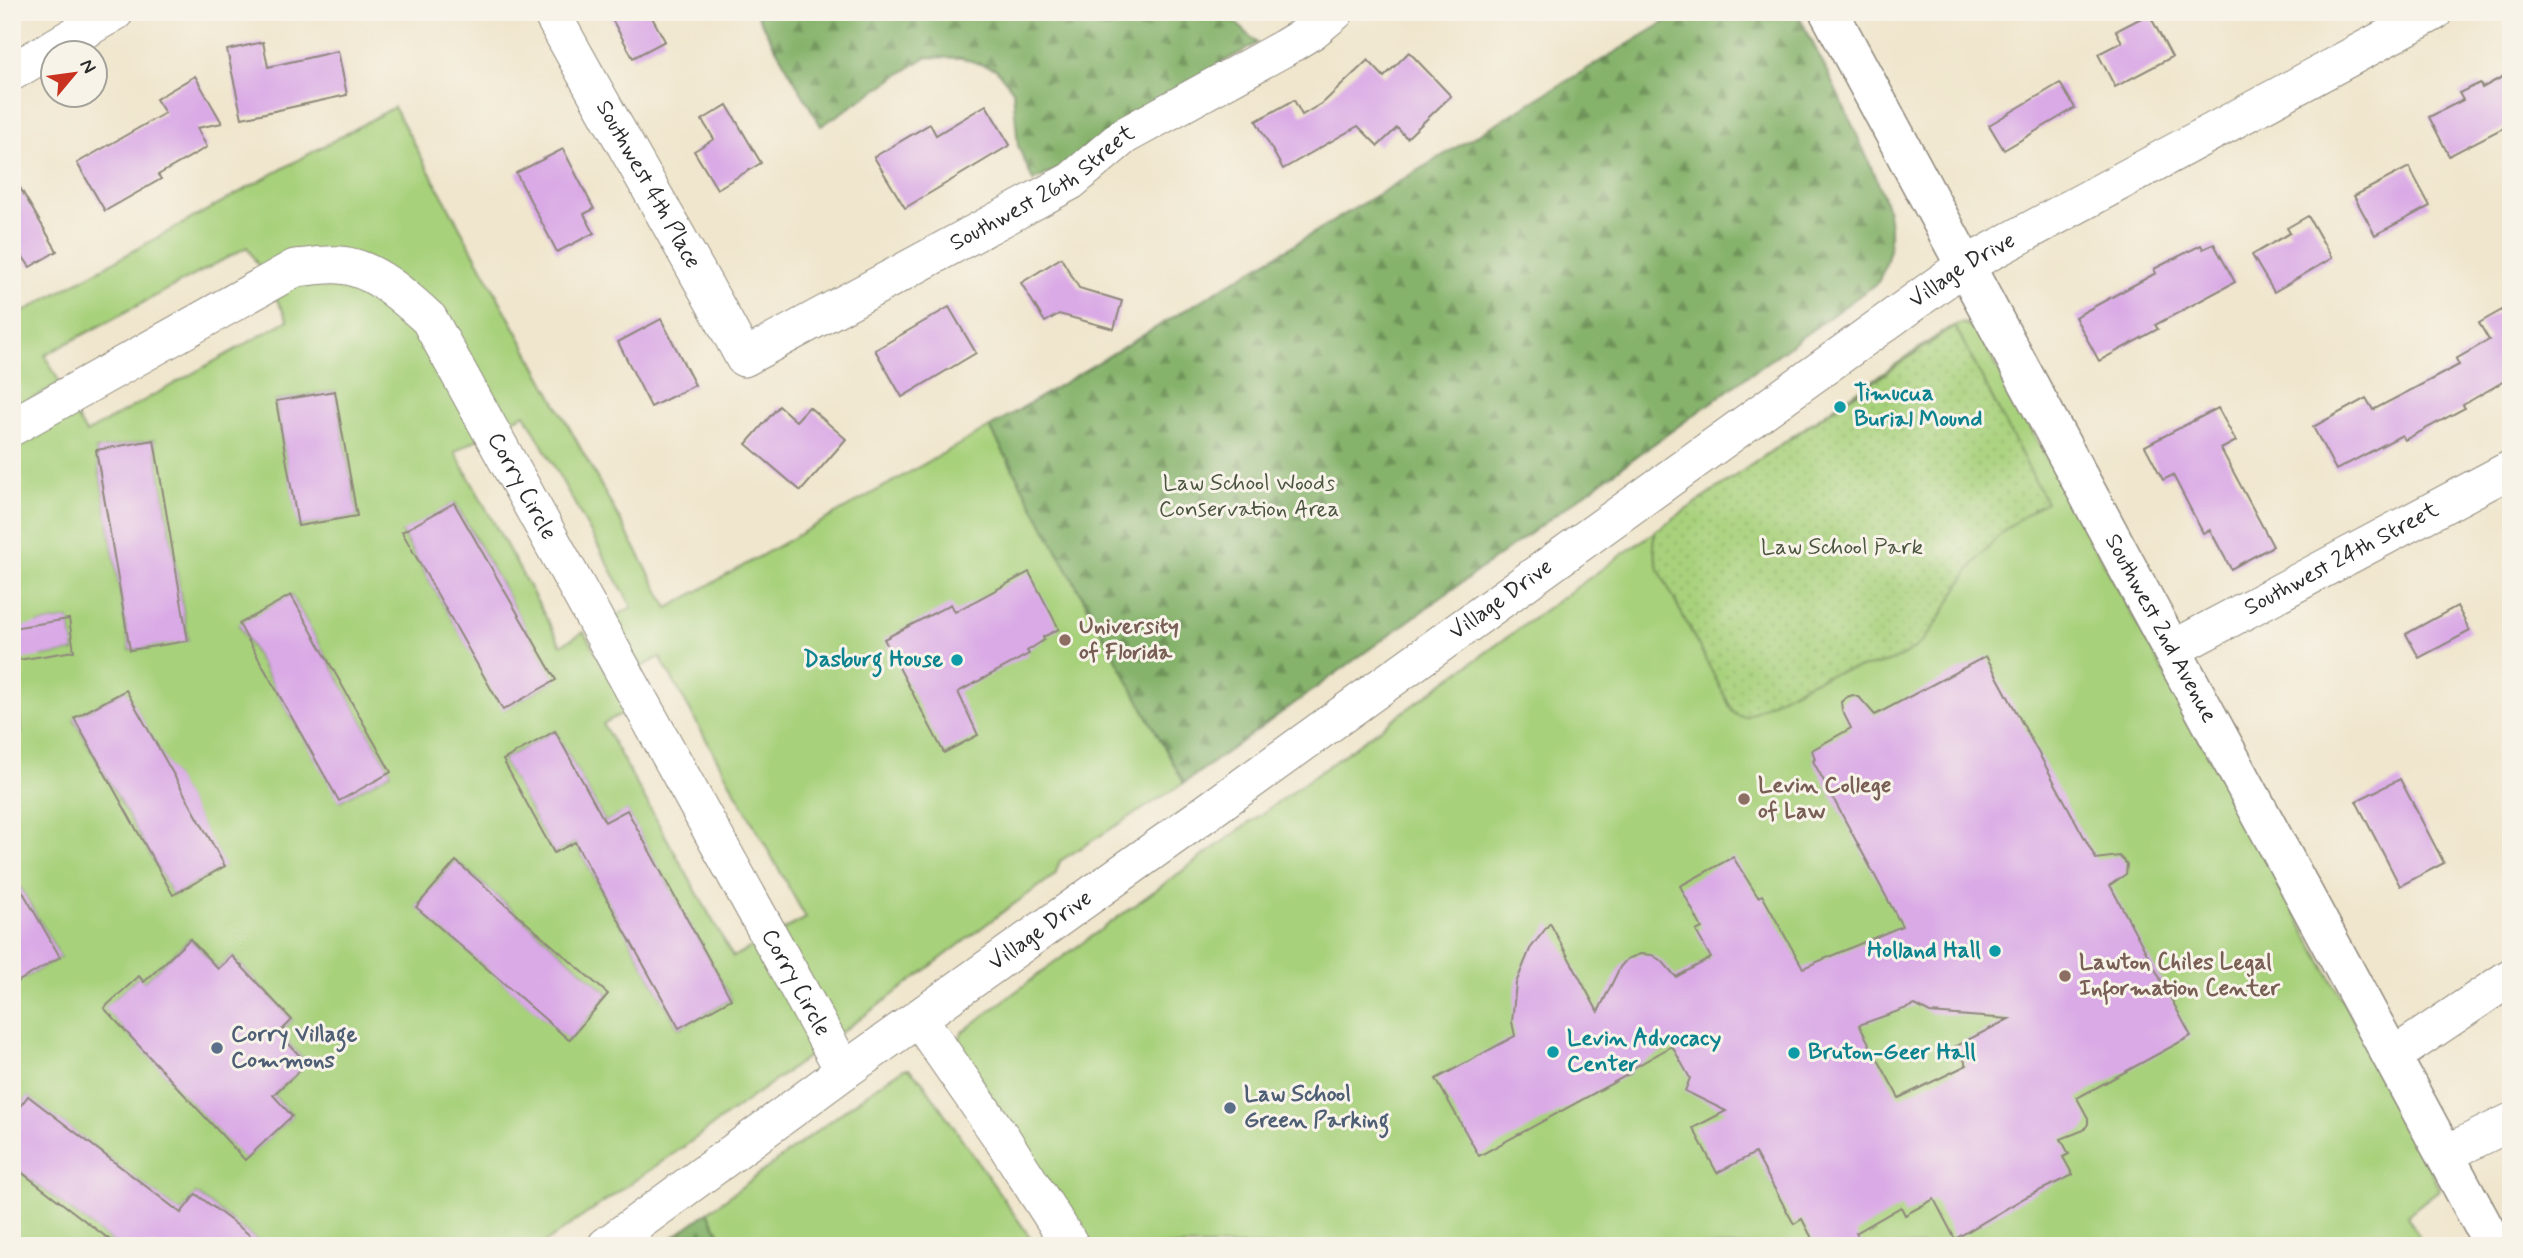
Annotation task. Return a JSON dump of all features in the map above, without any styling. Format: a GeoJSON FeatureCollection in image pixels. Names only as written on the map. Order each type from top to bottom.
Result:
{"type":"FeatureCollection","features":[{"type":"Feature","properties":{"kind":"main road","name":"Southwest 2nd Avenue"},"geometry":{"type":"LineString","coordinates":[[1829,12],[2494,1246]]}},
{"type":"Feature","properties":{"kind":"street"},"geometry":{"type":"LineString","coordinates":[[12,72],[115,12]]}},
{"type":"Feature","properties":{"kind":"street","name":"Southwest 4th Place"},"geometry":{"type":"LineString","coordinates":[[551,12],[616,133],[704,282],[744,358]]}},
{"type":"Feature","properties":{"kind":"street","name":"Southwest 26th Street"},"geometry":{"type":"LineString","coordinates":[[744,358],[1071,181],[1124,136],[1284,48],[1312,31],[1335,12]]}},
{"type":"Feature","properties":{"kind":"street","name":"Village Drive"},"geometry":{"type":"LineString","coordinates":[[606,1246],[844,1071],[1964,266],[2434,12]]}},
{"type":"Feature","properties":{"kind":"street","name":"Corry Circle"},"geometry":{"type":"LineString","coordinates":[[12,427],[295,268],[340,265],[359,269],[406,298],[429,319],[844,1071]]}},
{"type":"Feature","properties":{"kind":"street","name":"Southwest 24th Street"},"geometry":{"type":"LineString","coordinates":[[2173,649],[2511,469]]}},
{"type":"Feature","properties":{"kind":"street"},"geometry":{"type":"LineString","coordinates":[[2392,1057],[2511,977]]}},
{"type":"Feature","properties":{"kind":"street"},"geometry":{"type":"LineString","coordinates":[[919,1019],[1003,1140],[1071,1246]]}},
{"type":"Feature","properties":{"kind":"street"},"geometry":{"type":"LineString","coordinates":[[2445,1154],[2511,1122]]}},
{"type":"Feature","properties":{"kind":"green space"},"geometry":{"type":"Polygon","coordinates":[[[755,12],[1225,12],[1257,43],[1134,112],[1067,165],[1033,181],[1018,146],[1013,90],[996,69],[962,58],[926,57],[821,126],[755,12]]]}},
{"type":"Feature","properties":{"kind":"green space","name":"Law School Woods Conservation Area"},"geometry":{"type":"Polygon","coordinates":[[[1682,12],[1797,12],[1849,117],[1885,202],[1890,243],[1885,268],[1878,282],[1184,783],[990,427],[1682,12]]]}},
{"type":"Feature","properties":{"kind":"green space"},"geometry":{"type":"Polygon","coordinates":[[[394,107],[668,608],[990,427],[1184,783],[1060,861],[1055,875],[686,1145],[540,1246],[264,1246],[196,1194],[181,1213],[28,1097],[12,1117],[12,985],[60,957],[12,873],[12,735],[22,733],[12,670],[12,445],[72,410],[86,433],[288,320],[273,293],[298,283],[341,278],[375,291],[401,307],[419,326],[481,437],[455,452],[561,645],[584,632],[628,710],[603,724],[733,957],[806,918],[660,657],[638,669],[610,619],[632,607],[525,414],[502,425],[437,311],[414,289],[364,258],[321,252],[293,256],[262,272],[247,247],[45,355],[60,383],[12,410],[12,318],[394,107]],[[335,391],[276,401],[299,526],[357,516],[335,391]],[[154,440],[96,450],[130,650],[188,640],[154,440]],[[455,503],[402,533],[504,709],[555,680],[455,503]],[[291,595],[239,625],[340,801],[391,772],[291,595]],[[69,619],[38,624],[43,656],[74,651],[69,619]],[[125,690],[74,719],[173,895],[224,866],[125,690]],[[555,731],[503,760],[554,853],[575,842],[679,1028],[731,999],[627,811],[605,822],[555,731]],[[456,861],[417,907],[569,1039],[608,994],[456,861]],[[190,939],[144,982],[138,977],[105,1008],[245,1159],[292,1116],[273,1095],[307,1064],[279,1033],[292,1020],[232,956],[218,969],[190,939]]]}},
{"type":"Feature","properties":{"kind":"green space","name":"Levin College of Law"},"geometry":{"type":"Polygon","coordinates":[[[1961,323],[1979,334],[2403,1111],[2440,1189],[2407,1215],[2424,1246],[1087,1246],[958,1044],[962,1032],[1620,556],[1947,329],[1961,323]]]}},
{"type":"Feature","properties":{"kind":"green space","name":"Law School Park"},"geometry":{"type":"Polygon","coordinates":[[[1955,326],[2046,502],[2019,519],[1987,548],[1968,572],[1933,629],[1912,650],[1892,661],[1826,676],[1745,717],[1739,716],[1733,712],[1658,568],[1653,545],[1655,531],[1955,326]]]}},
{"type":"Feature","properties":{"kind":"green space"},"geometry":{"type":"Polygon","coordinates":[[[904,1069],[909,1069],[922,1081],[1036,1246],[726,1246],[708,1212],[904,1069]]]}},
{"type":"Feature","properties":{"kind":"green space"},"geometry":{"type":"Polygon","coordinates":[[[12,1165],[118,1246],[12,1246],[12,1165]]]}},
{"type":"Feature","properties":{"kind":"green space"},"geometry":{"type":"Polygon","coordinates":[[[708,1212],[726,1246],[661,1246],[708,1212]]]}},
{"type":"Feature","properties":{"kind":"building"},"geometry":{"type":"Polygon","coordinates":[[[608,12],[649,12],[665,41],[633,58],[608,12]]]}},
{"type":"Feature","properties":{"kind":"building"},"geometry":{"type":"Polygon","coordinates":[[[2149,14],[2172,57],[2115,87],[2098,54],[2122,42],[2116,31],[2149,14]]]}},
{"type":"Feature","properties":{"kind":"building"},"geometry":{"type":"Polygon","coordinates":[[[263,42],[268,67],[338,51],[347,95],[242,118],[227,50],[263,42]]]}},
{"type":"Feature","properties":{"kind":"building"},"geometry":{"type":"Polygon","coordinates":[[[1409,52],[1451,96],[1407,138],[1397,128],[1378,146],[1358,126],[1283,169],[1256,121],[1294,100],[1302,115],[1324,102],[1368,60],[1384,77],[1409,52]]]}},
{"type":"Feature","properties":{"kind":"building"},"geometry":{"type":"Polygon","coordinates":[[[2511,72],[2511,124],[2449,156],[2429,117],[2463,100],[2459,93],[2480,83],[2482,88],[2511,72]]]}},
{"type":"Feature","properties":{"kind":"building"},"geometry":{"type":"Polygon","coordinates":[[[195,76],[222,123],[197,128],[207,147],[158,175],[161,179],[105,211],[77,163],[165,113],[156,99],[195,76]]]}},
{"type":"Feature","properties":{"kind":"building"},"geometry":{"type":"Polygon","coordinates":[[[2060,83],[2075,108],[2004,150],[1989,125],[2060,83]]]}},
{"type":"Feature","properties":{"kind":"building"},"geometry":{"type":"Polygon","coordinates":[[[727,105],[761,163],[717,189],[694,151],[714,139],[702,120],[727,105]]]}},
{"type":"Feature","properties":{"kind":"building"},"geometry":{"type":"Polygon","coordinates":[[[986,105],[1010,145],[905,208],[874,157],[930,124],[936,135],[986,105]]]}},
{"type":"Feature","properties":{"kind":"building"},"geometry":{"type":"Polygon","coordinates":[[[563,149],[594,209],[584,214],[594,233],[557,252],[516,173],[563,149]]]}},
{"type":"Feature","properties":{"kind":"building"},"geometry":{"type":"Polygon","coordinates":[[[2409,167],[2430,206],[2375,235],[2354,196],[2409,167]]]}},
{"type":"Feature","properties":{"kind":"building"},"geometry":{"type":"Polygon","coordinates":[[[12,174],[57,251],[30,267],[21,254],[12,259],[12,174]]]}},
{"type":"Feature","properties":{"kind":"building"},"geometry":{"type":"Polygon","coordinates":[[[2308,216],[2332,258],[2274,292],[2252,255],[2290,233],[2287,228],[2308,216]]]}},
{"type":"Feature","properties":{"kind":"building"},"geometry":{"type":"Polygon","coordinates":[[[2214,244],[2235,282],[2155,325],[2158,329],[2099,361],[2075,317],[2156,273],[2154,269],[2201,245],[2203,249],[2214,244]]]}},
{"type":"Feature","properties":{"kind":"building"},"geometry":{"type":"Polygon","coordinates":[[[1061,258],[1079,288],[1122,301],[1114,329],[1059,314],[1045,322],[1021,283],[1061,258]]]}},
{"type":"Feature","properties":{"kind":"building"},"geometry":{"type":"Polygon","coordinates":[[[2511,305],[2511,377],[2463,405],[2465,408],[2405,440],[2402,435],[2336,470],[2313,427],[2366,398],[2373,410],[2459,365],[2456,359],[2489,340],[2479,323],[2511,305]]]}},
{"type":"Feature","properties":{"kind":"building"},"geometry":{"type":"Polygon","coordinates":[[[949,307],[976,353],[902,397],[875,350],[949,307]]]}},
{"type":"Feature","properties":{"kind":"building"},"geometry":{"type":"Polygon","coordinates":[[[661,319],[695,385],[651,407],[618,342],[661,319]]]}},
{"type":"Feature","properties":{"kind":"building"},"geometry":{"type":"Polygon","coordinates":[[[335,391],[357,516],[298,526],[276,401],[335,391]]]}},
{"type":"Feature","properties":{"kind":"building"},"geometry":{"type":"Polygon","coordinates":[[[779,406],[796,421],[809,407],[846,439],[801,491],[746,444],[779,406]]]}},
{"type":"Feature","properties":{"kind":"building"},"geometry":{"type":"Polygon","coordinates":[[[2218,408],[2236,441],[2221,449],[2273,546],[2231,569],[2210,530],[2203,533],[2173,475],[2163,480],[2145,446],[2218,408]]]}},
{"type":"Feature","properties":{"kind":"building"},"geometry":{"type":"Polygon","coordinates":[[[154,440],[188,641],[130,650],[96,450],[154,440]]]}},
{"type":"Feature","properties":{"kind":"building"},"geometry":{"type":"Polygon","coordinates":[[[454,503],[556,680],[503,710],[402,532],[454,503]]]}},
{"type":"Feature","properties":{"kind":"building","name":"Dasburg House"},"geometry":{"type":"Polygon","coordinates":[[[1029,572],[1059,629],[1043,637],[1044,640],[1027,651],[1029,654],[958,692],[978,735],[944,753],[884,639],[951,604],[955,612],[1029,572]]]}},
{"type":"Feature","properties":{"kind":"building"},"geometry":{"type":"Polygon","coordinates":[[[291,595],[391,772],[339,801],[239,624],[291,595]]]}},
{"type":"Feature","properties":{"kind":"building"},"geometry":{"type":"Polygon","coordinates":[[[2457,606],[2470,631],[2419,658],[2406,634],[2457,606]]]}},
{"type":"Feature","properties":{"kind":"building"},"geometry":{"type":"Polygon","coordinates":[[[69,619],[74,651],[12,661],[12,628],[69,619]]]}},
{"type":"Feature","properties":{"kind":"building"},"geometry":{"type":"Polygon","coordinates":[[[1986,656],[2096,859],[2119,856],[2127,864],[2126,874],[2110,885],[2191,1036],[2077,1098],[2088,1118],[2088,1124],[2084,1130],[2061,1139],[2069,1154],[2063,1157],[2073,1175],[2026,1197],[1955,1239],[1934,1199],[1905,1215],[1901,1207],[1856,1233],[1863,1246],[1816,1246],[1802,1219],[1794,1224],[1755,1153],[1717,1173],[1693,1128],[1726,1111],[1685,1091],[1690,1078],[1672,1046],[1630,1070],[1631,1073],[1479,1156],[1436,1079],[1515,1036],[1512,1022],[1516,983],[1530,949],[1550,923],[1598,1012],[1620,967],[1627,959],[1640,954],[1652,955],[1663,962],[1676,977],[1711,958],[1696,931],[1702,928],[1680,886],[1733,857],[1758,897],[1762,895],[1803,968],[1902,926],[1813,761],[1815,759],[1812,750],[1851,728],[1842,710],[1841,702],[1847,697],[1853,695],[1860,698],[1875,715],[1986,656]],[[1915,1005],[1859,1025],[1899,1098],[1967,1065],[1956,1046],[2009,1019],[1930,1013],[1915,1005]]]}},
{"type":"Feature","properties":{"kind":"building"},"geometry":{"type":"Polygon","coordinates":[[[126,690],[225,866],[173,895],[74,718],[126,690]]]}},
{"type":"Feature","properties":{"kind":"building"},"geometry":{"type":"Polygon","coordinates":[[[555,731],[605,822],[627,810],[731,999],[679,1028],[575,842],[554,853],[503,760],[555,731]]]}},
{"type":"Feature","properties":{"kind":"building"},"geometry":{"type":"Polygon","coordinates":[[[2400,779],[2444,863],[2400,886],[2356,801],[2400,779]]]}},
{"type":"Feature","properties":{"kind":"building"},"geometry":{"type":"Polygon","coordinates":[[[456,861],[608,994],[569,1040],[416,907],[456,861]]]}},
{"type":"Feature","properties":{"kind":"building"},"geometry":{"type":"Polygon","coordinates":[[[12,873],[60,957],[12,985],[12,873]]]}},
{"type":"Feature","properties":{"kind":"building","name":"Corry Village Commons"},"geometry":{"type":"Polygon","coordinates":[[[190,939],[218,969],[232,956],[292,1020],[279,1033],[307,1064],[273,1095],[292,1116],[245,1160],[104,1008],[139,976],[144,982],[190,939]]]}},
{"type":"Feature","properties":{"kind":"building"},"geometry":{"type":"Polygon","coordinates":[[[28,1096],[181,1213],[196,1194],[264,1246],[118,1246],[12,1165],[12,1117],[28,1096]]]}},
{"type":"Feature","properties":{"kind":"place","name":"Timucua Burial Mound"},"geometry":{"type":"Point","coordinates":[1840,407]}},
{"type":"Feature","properties":{"kind":"place","name":"University of Florida"},"geometry":{"type":"Point","coordinates":[1065,640]}},
{"type":"Feature","properties":{"kind":"place","name":"Dasburg House"},"geometry":{"type":"Point","coordinates":[957,660]}},
{"type":"Feature","properties":{"kind":"place","name":"Levin College of Law"},"geometry":{"type":"Point","coordinates":[1744,799]}},
{"type":"Feature","properties":{"kind":"place","name":"Holland Hall"},"geometry":{"type":"Point","coordinates":[1995,951]}},
{"type":"Feature","properties":{"kind":"place","name":"Lawton Chiles Legal Information Center"},"geometry":{"type":"Point","coordinates":[2065,976]}},
{"type":"Feature","properties":{"kind":"place","name":"Corry Village Commons"},"geometry":{"type":"Point","coordinates":[217,1048]}},
{"type":"Feature","properties":{"kind":"place","name":"Levin Advocacy Center"},"geometry":{"type":"Point","coordinates":[1553,1052]}},
{"type":"Feature","properties":{"kind":"place","name":"Bruton-Geer Hall"},"geometry":{"type":"Point","coordinates":[1794,1053]}},
{"type":"Feature","properties":{"kind":"place","name":"Law School Green Parking"},"geometry":{"type":"Point","coordinates":[1230,1108]}}]}
